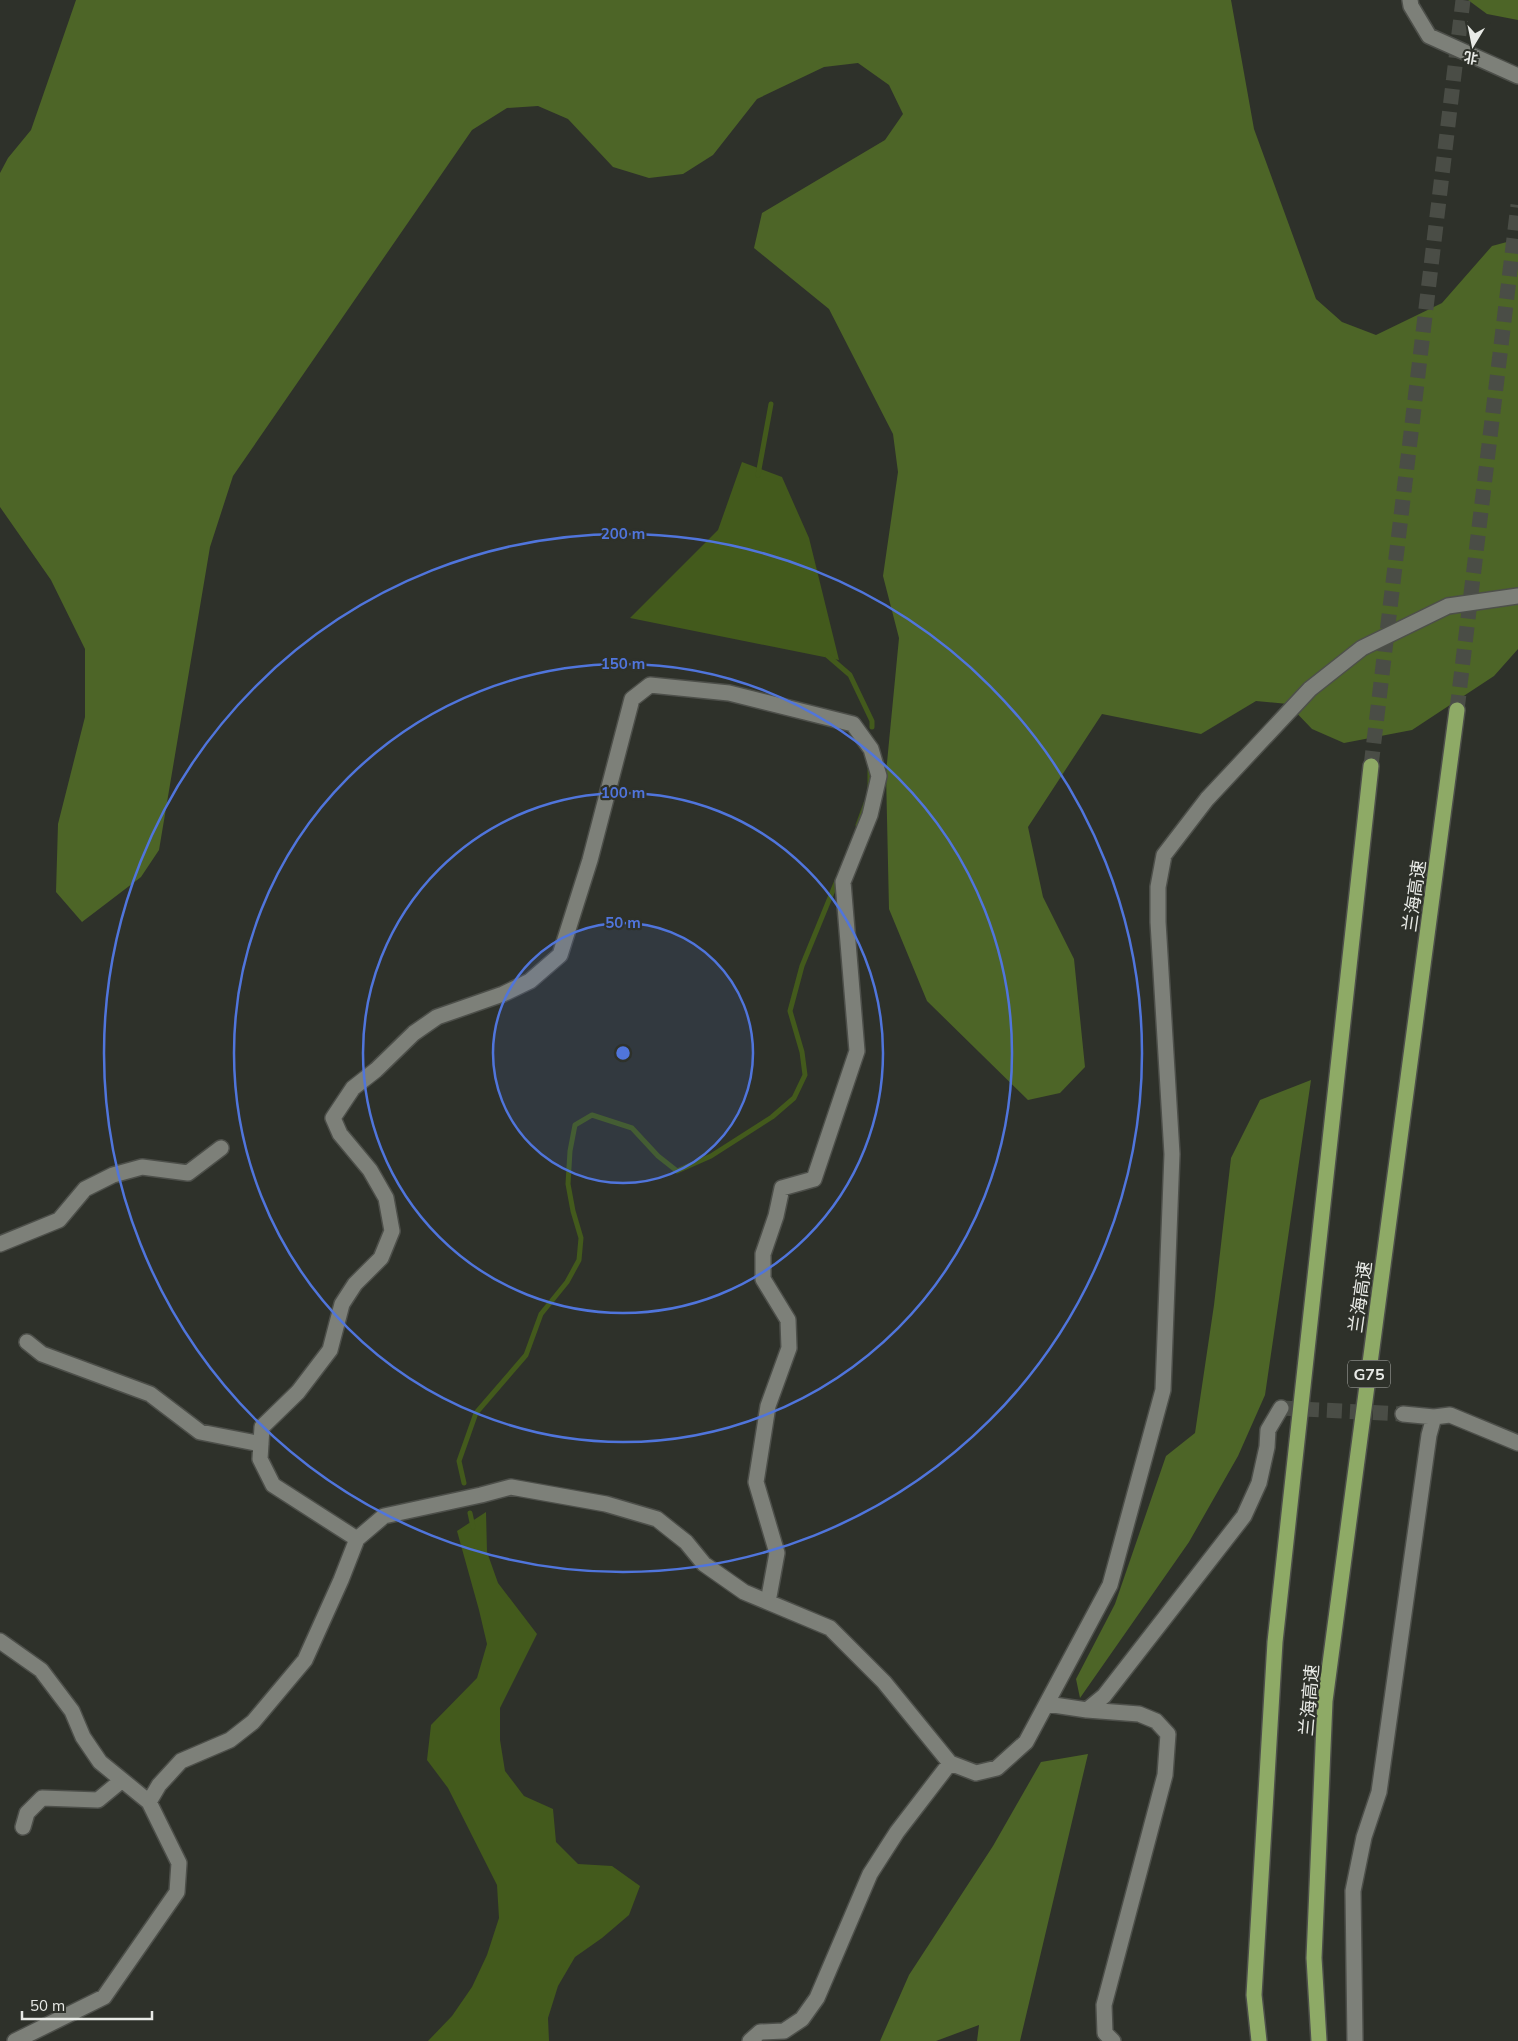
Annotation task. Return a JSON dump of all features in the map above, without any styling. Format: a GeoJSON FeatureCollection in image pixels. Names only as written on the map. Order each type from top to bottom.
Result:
{"type":"FeatureCollection","features":[{"type":"Feature","properties":{"kind":"highway","name":"兰海高速"},"geometry":{"type":"LineString","coordinates":[[1319,2041],[1314,1958],[1325,1701],[1457,710]]}},
{"type":"Feature","properties":{"kind":"highway","name":"兰海高速"},"geometry":{"type":"LineString","coordinates":[[1259,2041],[1254,1995],[1275,1642],[1371,766]]}},
{"type":"Feature","properties":{"kind":"street"},"geometry":{"type":"LineString","coordinates":[[1410,0],[1411,6],[1429,36],[1518,76]]}},
{"type":"Feature","properties":{"kind":"street"},"geometry":{"type":"LineString","coordinates":[[149,1802],[159,1785],[181,1761],[230,1740],[254,1722],[305,1660],[342,1580],[357,1538],[384,1516],[511,1487],[606,1504],[656,1520],[686,1542],[704,1564],[744,1592],[830,1628],[884,1682],[950,1763],[976,1772],[997,1768],[1026,1742],[1110,1586],[1163,1390],[1172,1154],[1158,922],[1158,887],[1164,855],[1207,799],[1310,689],[1362,648],[1448,606],[1518,596]]}},
{"type":"Feature","properties":{"kind":"street"},"geometry":{"type":"LineString","coordinates":[[357,1538],[272,1485],[260,1459],[262,1427],[298,1392],[330,1350],[342,1304],[355,1284],[381,1258],[392,1232],[386,1198],[370,1170],[340,1134],[333,1118],[353,1088],[376,1070],[414,1032],[437,1017],[503,994],[530,981],[560,956],[590,860],[632,699],[650,684],[728,693],[853,724],[871,749],[879,776],[870,816],[842,882],[857,1051],[814,1179],[782,1188],[776,1216],[764,1254],[763,1279],[788,1320],[789,1348],[768,1406],[756,1482],[777,1553],[768,1602]]}},
{"type":"Feature","properties":{"kind":"street"},"geometry":{"type":"LineString","coordinates":[[0,1244],[59,1220],[85,1189],[113,1176],[142,1167],[188,1173],[221,1148]]}},
{"type":"Feature","properties":{"kind":"street"},"geometry":{"type":"LineString","coordinates":[[27,1342],[42,1354],[150,1394],[200,1432],[261,1444]]}},
{"type":"Feature","properties":{"kind":"street"},"geometry":{"type":"LineString","coordinates":[[1087,1710],[1104,1696],[1244,1516],[1259,1483],[1267,1447],[1268,1430],[1281,1408]]}},
{"type":"Feature","properties":{"kind":"street"},"geometry":{"type":"LineString","coordinates":[[1403,1414],[1434,1417],[1450,1415],[1518,1443]]}},
{"type":"Feature","properties":{"kind":"street"},"geometry":{"type":"LineString","coordinates":[[1354,2041],[1353,1891],[1364,1837],[1379,1792],[1428,1435],[1434,1417]]}},
{"type":"Feature","properties":{"kind":"street"},"geometry":{"type":"LineString","coordinates":[[0,1641],[41,1670],[72,1711],[83,1737],[100,1762],[149,1802],[179,1864],[177,1892],[104,1997],[15,2041]]}},
{"type":"Feature","properties":{"kind":"street"},"geometry":{"type":"LineString","coordinates":[[1047,1704],[1087,1710],[1140,1714],[1156,1721],[1168,1734],[1165,1774],[1104,2005],[1105,2033],[1113,2041]]}},
{"type":"Feature","properties":{"kind":"street"},"geometry":{"type":"LineString","coordinates":[[750,2041],[760,2032],[784,2031],[802,2019],[817,1998],[870,1874],[897,1832],[950,1763]]}},
{"type":"Feature","properties":{"kind":"street"},"geometry":{"type":"LineString","coordinates":[[23,1827],[27,1813],[42,1798],[98,1800],[121,1781]]}},
{"type":"Feature","properties":{"kind":"shaded area"},"geometry":{"type":"Polygon","coordinates":[[[76,0],[1231,0],[1254,129],[1316,299],[1342,322],[1376,335],[1442,303],[1492,246],[1518,239],[1518,649],[1494,676],[1412,730],[1344,743],[1312,729],[1288,704],[1256,701],[1201,734],[1102,714],[1028,827],[1043,897],[1074,959],[1085,1067],[1060,1093],[1028,1100],[927,1001],[889,909],[886,773],[899,638],[883,576],[898,472],[893,434],[829,309],[754,248],[762,213],[885,140],[903,114],[889,85],[858,63],[824,67],[757,99],[713,155],[683,174],[649,178],[613,167],[568,119],[538,106],[507,108],[472,130],[233,476],[210,547],[159,850],[141,877],[82,922],[56,892],[58,824],[85,717],[85,649],[51,580],[0,507],[0,173],[8,158],[31,130],[76,0]]]}},
{"type":"Feature","properties":{"kind":"shaded area"},"geometry":{"type":"Polygon","coordinates":[[[1468,0],[1518,0],[1518,20],[1487,14],[1468,0]]]}},
{"type":"Feature","properties":{"kind":"shaded area"},"geometry":{"type":"Polygon","coordinates":[[[742,462],[782,477],[809,538],[839,660],[630,618],[718,530],[742,462]]]}},
{"type":"Feature","properties":{"kind":"shaded area"},"geometry":{"type":"Polygon","coordinates":[[[1311,1080],[1265,1395],[1238,1456],[1189,1542],[1080,1698],[1076,1679],[1115,1604],[1166,1456],[1195,1433],[1214,1305],[1231,1158],[1260,1100],[1311,1080]]]}},
{"type":"Feature","properties":{"kind":"shaded area"},"geometry":{"type":"Polygon","coordinates":[[[486,1512],[487,1552],[498,1583],[537,1634],[500,1708],[500,1740],[505,1771],[524,1796],[553,1809],[556,1842],[578,1864],[612,1866],[640,1886],[629,1915],[602,1938],[575,1957],[558,1986],[548,2018],[549,2041],[428,2041],[452,2016],[472,1987],[487,1955],[499,1918],[497,1885],[448,1788],[427,1760],[431,1725],[477,1678],[487,1644],[457,1531],[486,1512]]]}},
{"type":"Feature","properties":{"kind":"shaded area"},"geometry":{"type":"Polygon","coordinates":[[[1088,1754],[1020,2041],[977,2041],[979,2025],[936,2041],[880,2041],[909,1975],[993,1846],[1041,1762],[1088,1754]]]}},
{"type":"Feature","properties":{"kind":"waterway"},"geometry":{"type":"LineString","coordinates":[[758,475],[771,404]]}},
{"type":"Feature","properties":{"kind":"waterway"},"geometry":{"type":"LineString","coordinates":[[828,656],[850,675],[872,721],[872,727]]}},
{"type":"Feature","properties":{"kind":"waterway"},"geometry":{"type":"LineString","coordinates":[[870,770],[870,787]]}},
{"type":"Feature","properties":{"kind":"waterway"},"geometry":{"type":"LineString","coordinates":[[858,825],[866,803]]}},
{"type":"Feature","properties":{"kind":"waterway"},"geometry":{"type":"LineString","coordinates":[[464,1483],[459,1461],[476,1413],[526,1355],[541,1314],[567,1282],[579,1260],[581,1238],[568,1184],[570,1151],[575,1125],[592,1115],[632,1128],[658,1156],[677,1171],[711,1156],[772,1117],[794,1098],[805,1075],[802,1052],[790,1011],[802,966],[838,878]]}},
{"type":"Feature","properties":{"kind":"waterway"},"geometry":{"type":"LineString","coordinates":[[470,1513],[473,1527]]}},
{"type":"Feature","properties":{"kind":"tunnel"},"geometry":{"type":"LineString","coordinates":[[1371,766],[1463,0]]}},
{"type":"Feature","properties":{"kind":"tunnel"},"geometry":{"type":"LineString","coordinates":[[1457,710],[1518,205]]}},
{"type":"Feature","properties":{"kind":"tunnel"},"geometry":{"type":"LineString","coordinates":[[1281,1408],[1403,1414]]}}]}
